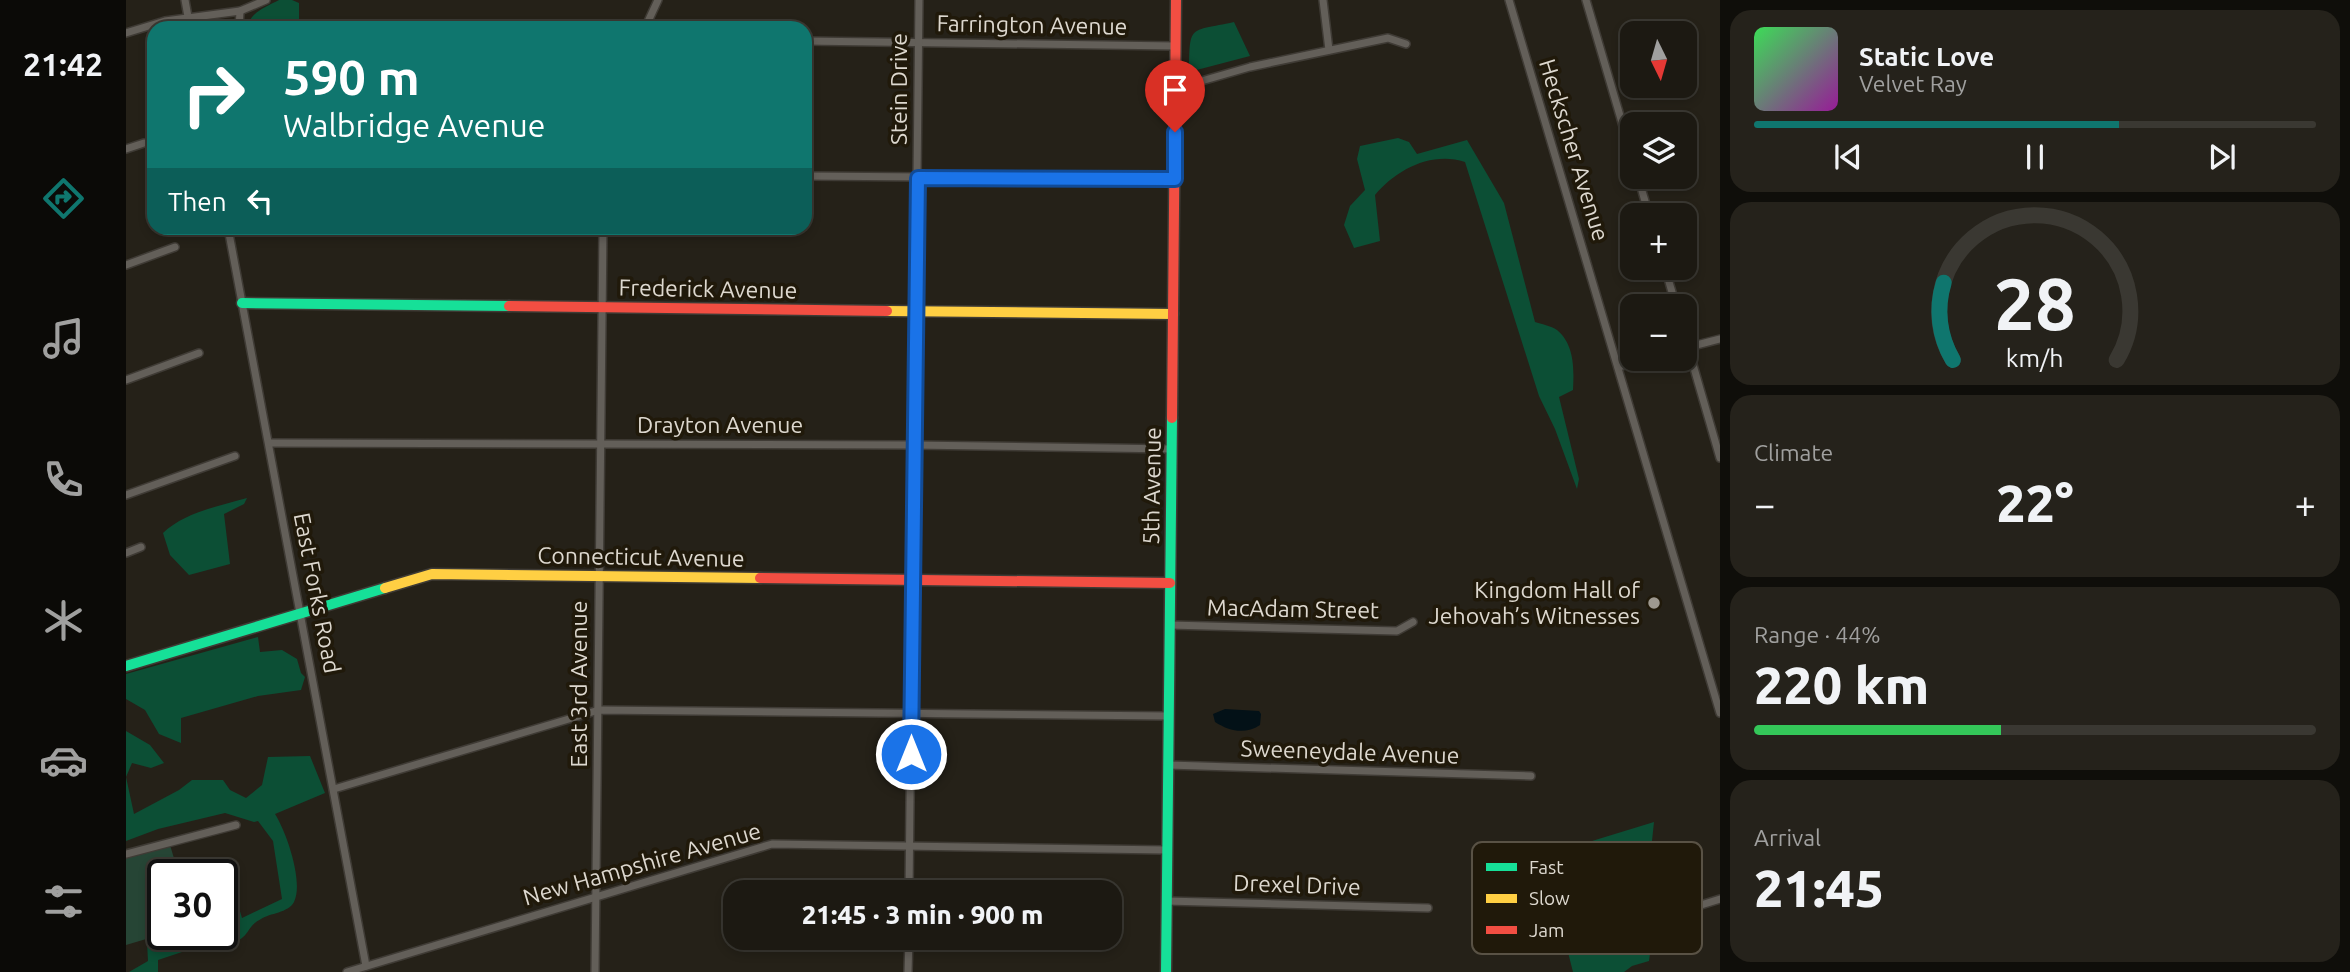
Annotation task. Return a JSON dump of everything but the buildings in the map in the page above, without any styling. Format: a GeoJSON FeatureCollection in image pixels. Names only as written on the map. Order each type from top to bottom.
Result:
{"type":"FeatureCollection","features":[{"type":"Feature","properties":{"kind":"street"},"geometry":{"type":"LineString","coordinates":[[185,0],[188,19]]}},
{"type":"Feature","properties":{"kind":"street"},"geometry":{"type":"LineString","coordinates":[[165,21],[240,11],[266,0]]}},
{"type":"Feature","properties":{"kind":"street"},"geometry":{"type":"LineString","coordinates":[[648,21],[658,0]]}},
{"type":"Feature","properties":{"kind":"street","name":"Stein Drive"},"geometry":{"type":"LineString","coordinates":[[909,880],[919,0]]}},
{"type":"Feature","properties":{"kind":"street","name":"5th Avenue"},"geometry":{"type":"LineString","coordinates":[[1166,972],[1176,0]]}},
{"type":"Feature","properties":{"kind":"street"},"geometry":{"type":"LineString","coordinates":[[1324,0],[1329,50]]}},
{"type":"Feature","properties":{"kind":"street","name":"Heckscher Avenue"},"geometry":{"type":"LineString","coordinates":[[1509,0],[1720,713]]}},
{"type":"Feature","properties":{"kind":"street"},"geometry":{"type":"LineString","coordinates":[[1586,0],[1620,116]]}},
{"type":"Feature","properties":{"kind":"street"},"geometry":{"type":"LineString","coordinates":[[238,21],[240,11]]}},
{"type":"Feature","properties":{"kind":"street"},"geometry":{"type":"LineString","coordinates":[[126,33],[147,27]]}},
{"type":"Feature","properties":{"kind":"street"},"geometry":{"type":"LineString","coordinates":[[1175,94],[1191,84],[1250,67],[1388,38],[1406,44]]}},
{"type":"Feature","properties":{"kind":"street","name":"Farrington Avenue"},"geometry":{"type":"LineString","coordinates":[[812,41],[1175,46]]}},
{"type":"Feature","properties":{"kind":"street"},"geometry":{"type":"LineString","coordinates":[[126,149],[144,143]]}},
{"type":"Feature","properties":{"kind":"street"},"geometry":{"type":"LineString","coordinates":[[812,176],[1175,179]]}},
{"type":"Feature","properties":{"kind":"street","name":"East Forks Road"},"geometry":{"type":"LineString","coordinates":[[229,235],[366,966]]}},
{"type":"Feature","properties":{"kind":"street","name":"East 3rd Avenue"},"geometry":{"type":"LineString","coordinates":[[595,972],[603,235]]}},
{"type":"Feature","properties":{"kind":"street"},"geometry":{"type":"LineString","coordinates":[[126,265],[176,247]]}},
{"type":"Feature","properties":{"kind":"street","name":"Frederick Avenue"},"geometry":{"type":"LineString","coordinates":[[242,303],[1173,313]]}},
{"type":"Feature","properties":{"kind":"street"},"geometry":{"type":"LineString","coordinates":[[1697,345],[1720,338]]}},
{"type":"Feature","properties":{"kind":"street"},"geometry":{"type":"LineString","coordinates":[[126,380],[199,354]]}},
{"type":"Feature","properties":{"kind":"street"},"geometry":{"type":"LineString","coordinates":[[1694,371],[1720,458]]}},
{"type":"Feature","properties":{"kind":"street","name":"Drayton Avenue"},"geometry":{"type":"LineString","coordinates":[[269,443],[914,445],[1171,449]]}},
{"type":"Feature","properties":{"kind":"street"},"geometry":{"type":"LineString","coordinates":[[126,495],[235,456]]}},
{"type":"Feature","properties":{"kind":"street"},"geometry":{"type":"LineString","coordinates":[[126,553],[141,547]]}},
{"type":"Feature","properties":{"kind":"street","name":"Connecticut Avenue"},"geometry":{"type":"LineString","coordinates":[[126,666],[432,574],[1170,583]]}},
{"type":"Feature","properties":{"kind":"street","name":"MacAdam Street"},"geometry":{"type":"LineString","coordinates":[[1170,625],[1397,631],[1413,622]]}},
{"type":"Feature","properties":{"kind":"street"},"geometry":{"type":"LineString","coordinates":[[334,789],[598,710],[1169,716]]}},
{"type":"Feature","properties":{"kind":"street","name":"Sweeneydale Avenue"},"geometry":{"type":"LineString","coordinates":[[1168,765],[1531,776]]}},
{"type":"Feature","properties":{"kind":"street"},"geometry":{"type":"LineString","coordinates":[[126,854],[236,825]]}},
{"type":"Feature","properties":{"kind":"street","name":"New Hampshire Avenue"},"geometry":{"type":"LineString","coordinates":[[347,972],[772,844],[1166,850]]}},
{"type":"Feature","properties":{"kind":"street"},"geometry":{"type":"LineString","coordinates":[[1702,905],[1720,899]]}},
{"type":"Feature","properties":{"kind":"street","name":"Drexel Drive"},"geometry":{"type":"LineString","coordinates":[[1166,901],[1428,908]]}},
{"type":"Feature","properties":{"kind":"street"},"geometry":{"type":"LineString","coordinates":[[908,972],[909,950]]}},
{"type":"Feature","properties":{"kind":"green space"},"geometry":{"type":"Polygon","coordinates":[[[279,0],[292,0],[299,3],[299,21],[250,21],[264,8],[279,0]]]}},
{"type":"Feature","properties":{"kind":"green space"},"geometry":{"type":"Polygon","coordinates":[[[1234,22],[1250,56],[1189,72],[1190,45],[1195,33],[1208,27],[1234,22]]]}},
{"type":"Feature","properties":{"kind":"green space"},"geometry":{"type":"Polygon","coordinates":[[[1398,138],[1409,142],[1417,154],[1467,140],[1504,203],[1535,322],[1557,330],[1570,350],[1573,390],[1559,397],[1579,479],[1577,489],[1555,429],[1539,396],[1465,162],[1452,159],[1427,161],[1393,178],[1375,195],[1380,241],[1354,248],[1344,225],[1350,206],[1365,190],[1357,159],[1360,146],[1398,138]]]}},
{"type":"Feature","properties":{"kind":"green space"},"geometry":{"type":"Polygon","coordinates":[[[247,498],[244,504],[224,514],[230,564],[189,575],[170,555],[163,533],[192,515],[247,498]]]}},
{"type":"Feature","properties":{"kind":"green space"},"geometry":{"type":"Polygon","coordinates":[[[258,637],[260,652],[282,650],[297,659],[305,677],[301,690],[258,696],[181,718],[181,743],[159,734],[145,710],[126,699],[126,674],[258,637]]]}},
{"type":"Feature","properties":{"kind":"green space"},"geometry":{"type":"Polygon","coordinates":[[[126,731],[150,745],[164,763],[151,768],[132,763],[126,777],[126,731]]]}},
{"type":"Feature","properties":{"kind":"green space"},"geometry":{"type":"Polygon","coordinates":[[[310,756],[325,793],[275,814],[288,844],[295,870],[297,893],[291,906],[256,922],[238,940],[238,905],[242,918],[282,899],[273,841],[258,821],[225,813],[158,829],[126,841],[126,777],[134,814],[192,780],[223,780],[230,790],[246,798],[262,785],[268,757],[310,756]]]}},
{"type":"Feature","properties":{"kind":"green space"},"geometry":{"type":"Polygon","coordinates":[[[1654,822],[1652,842],[1592,841],[1654,822]]]}},
{"type":"Feature","properties":{"kind":"green space"},"geometry":{"type":"Polygon","coordinates":[[[170,845],[174,859],[147,859],[147,939],[126,945],[126,857],[170,845]]]}},
{"type":"Feature","properties":{"kind":"green space"},"geometry":{"type":"Polygon","coordinates":[[[147,950],[188,950],[158,960],[158,972],[129,972],[148,961],[147,950]]]}},
{"type":"Feature","properties":{"kind":"green space"},"geometry":{"type":"Polygon","coordinates":[[[1568,954],[1650,954],[1649,961],[1632,966],[1624,972],[1573,972],[1568,954]]]}},
{"type":"Feature","properties":{"kind":"shaded area"},"geometry":{"type":"Polygon","coordinates":[[[1225,709],[1259,711],[1260,725],[1243,731],[1226,728],[1215,722],[1213,714],[1225,709]]]}},
{"type":"Feature","properties":{"kind":"traffic: fast"},"geometry":{"type":"LineString","coordinates":[[242,303],[509,306]]}},
{"type":"Feature","properties":{"kind":"traffic: fast"},"geometry":{"type":"LineString","coordinates":[[1166,972],[1172,418]]}},
{"type":"Feature","properties":{"kind":"traffic: fast"},"geometry":{"type":"LineString","coordinates":[[126,666],[385,588]]}},
{"type":"Feature","properties":{"kind":"traffic: slow"},"geometry":{"type":"LineString","coordinates":[[887,311],[1173,314]]}},
{"type":"Feature","properties":{"kind":"traffic: slow"},"geometry":{"type":"LineString","coordinates":[[385,588],[432,574],[760,578]]}},
{"type":"Feature","properties":{"kind":"traffic: jam"},"geometry":{"type":"LineString","coordinates":[[1172,418],[1176,0]]}},
{"type":"Feature","properties":{"kind":"traffic: jam"},"geometry":{"type":"LineString","coordinates":[[509,306],[887,311]]}},
{"type":"Feature","properties":{"kind":"traffic: jam"},"geometry":{"type":"LineString","coordinates":[[760,578],[1170,583]]}},
{"type":"Feature","properties":{"kind":"place","name":"Kingdom Hall of Jehovah’s Witnesses"},"geometry":{"type":"Point","coordinates":[1654,603]}},
{"type":"Feature","properties":{"kind":"route"},"geometry":{"type":"LineString","coordinates":[[911,754],[918,178],[1175,179],[1175,132]]}}]}
